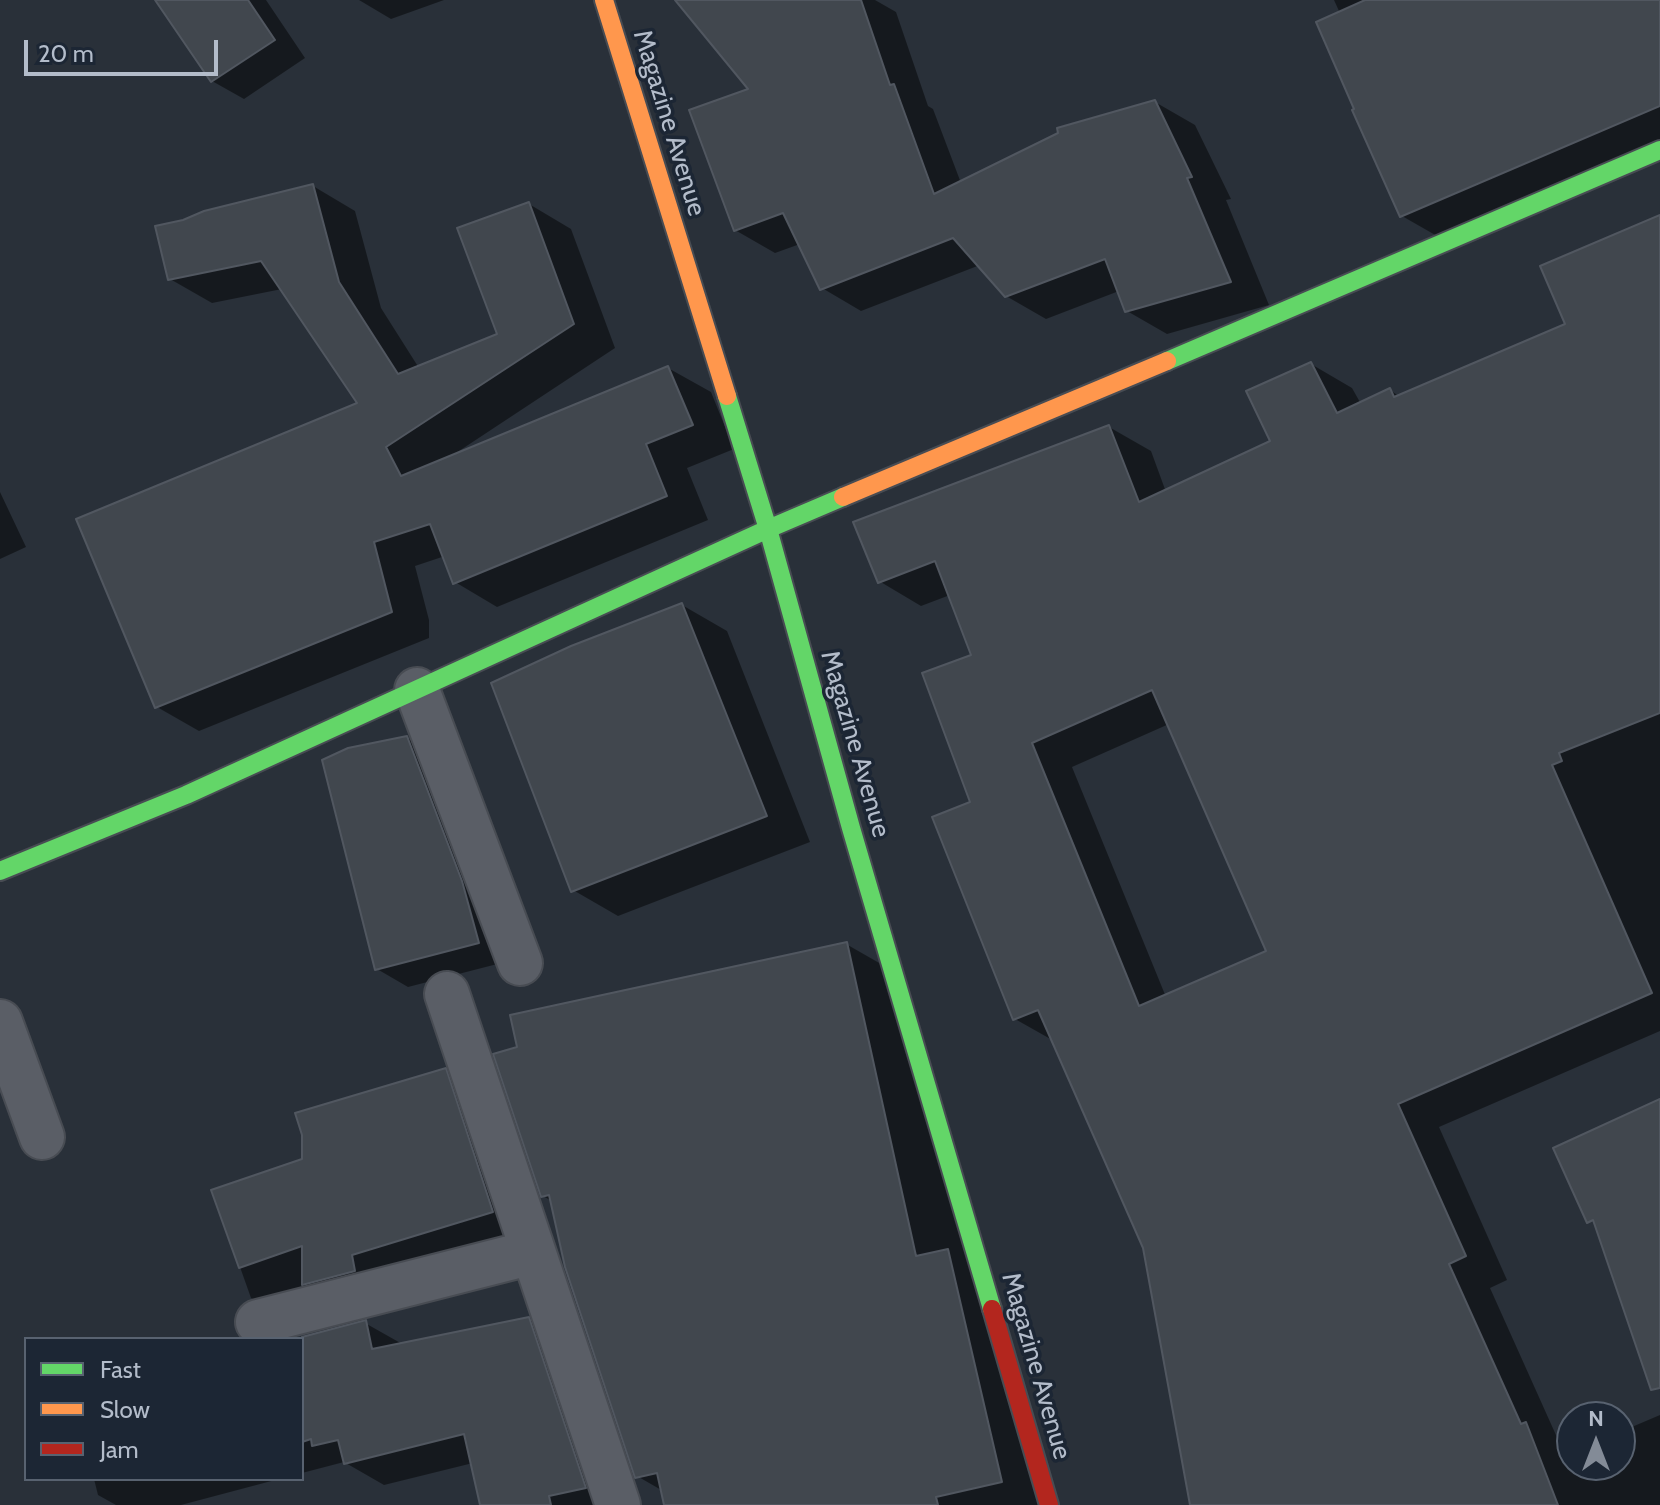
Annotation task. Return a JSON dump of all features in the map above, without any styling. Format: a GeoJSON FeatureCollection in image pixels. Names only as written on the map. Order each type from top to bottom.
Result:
{"type":"FeatureCollection","features":[{"type":"Feature","properties":{"kind":"street","name":"Magazine Avenue"},"geometry":{"type":"LineString","coordinates":[[604,0],[768,529],[860,858],[1049,1505]]}},
{"type":"Feature","properties":{"kind":"street"},"geometry":{"type":"LineString","coordinates":[[0,871],[186,795],[768,529],[1660,150]]}},
{"type":"Feature","properties":{"kind":"street"},"geometry":{"type":"LineString","coordinates":[[417,690],[520,963]]}},
{"type":"Feature","properties":{"kind":"street"},"geometry":{"type":"LineString","coordinates":[[447,994],[618,1505]]}},
{"type":"Feature","properties":{"kind":"street"},"geometry":{"type":"LineString","coordinates":[[0,1022],[42,1137]]}},
{"type":"Feature","properties":{"kind":"street"},"geometry":{"type":"LineString","coordinates":[[258,1322],[533,1252]]}},
{"type":"Feature","properties":{"kind":"building"},"geometry":{"type":"Polygon","coordinates":[[[155,0],[248,0],[275,40],[211,82],[155,0]]]}},
{"type":"Feature","properties":{"kind":"building"},"geometry":{"type":"Polygon","coordinates":[[[675,0],[861,0],[890,85],[894,84],[934,194],[1058,133],[1057,128],[1155,100],[1192,177],[1187,178],[1231,282],[1125,312],[1105,259],[1005,297],[953,238],[820,290],[783,213],[734,231],[689,110],[748,89],[675,0]]]}},
{"type":"Feature","properties":{"kind":"building"},"geometry":{"type":"Polygon","coordinates":[[[1365,0],[1660,0],[1660,106],[1400,217],[1316,22],[1365,0]]]}},
{"type":"Feature","properties":{"kind":"building"},"geometry":{"type":"Polygon","coordinates":[[[313,184],[339,282],[398,374],[497,334],[457,228],[529,202],[574,324],[386,447],[401,476],[668,366],[693,425],[646,444],[667,496],[453,584],[430,524],[374,542],[392,612],[155,708],[76,519],[357,403],[261,261],[168,280],[155,226],[313,184]]]}},
{"type":"Feature","properties":{"kind":"building"},"geometry":{"type":"Polygon","coordinates":[[[1660,215],[1660,713],[1559,753],[1562,761],[1552,765],[1652,993],[1398,1104],[1466,1256],[1449,1264],[1521,1424],[1526,1422],[1558,1505],[1190,1505],[1143,1248],[1038,1010],[1013,1020],[932,817],[970,802],[922,673],[971,655],[935,561],[878,583],[853,522],[1109,425],[1139,502],[1270,441],[1246,391],[1311,362],[1337,413],[1390,388],[1394,397],[1565,324],[1540,266],[1660,215]],[[1152,690],[1032,743],[1139,1006],[1266,951],[1152,690]]]}},
{"type":"Feature","properties":{"kind":"building"},"geometry":{"type":"Polygon","coordinates":[[[682,603],[767,816],[571,892],[491,683],[571,646],[682,603]]]}},
{"type":"Feature","properties":{"kind":"building"},"geometry":{"type":"Polygon","coordinates":[[[407,736],[462,881],[479,943],[375,970],[322,760],[348,748],[407,736]]]}},
{"type":"Feature","properties":{"kind":"building"},"geometry":{"type":"Polygon","coordinates":[[[847,942],[916,1256],[948,1249],[1002,1482],[936,1497],[938,1505],[664,1505],[657,1473],[635,1478],[565,1267],[549,1195],[541,1197],[493,1054],[517,1047],[510,1015],[847,942]]]}},
{"type":"Feature","properties":{"kind":"building"},"geometry":{"type":"Polygon","coordinates":[[[446,1068],[493,1212],[352,1255],[355,1271],[302,1285],[302,1246],[239,1268],[211,1190],[302,1159],[302,1135],[295,1113],[446,1068]]]}},
{"type":"Feature","properties":{"kind":"building"},"geometry":{"type":"Polygon","coordinates":[[[1660,1099],[1660,1388],[1651,1390],[1593,1220],[1587,1223],[1553,1148],[1660,1099]]]}},
{"type":"Feature","properties":{"kind":"building"},"geometry":{"type":"Polygon","coordinates":[[[529,1317],[586,1488],[549,1496],[551,1505],[480,1505],[464,1434],[344,1464],[338,1440],[312,1446],[311,1439],[304,1441],[302,1337],[366,1320],[372,1349],[529,1317]]]}},
{"type":"Feature","properties":{"kind":"traffic: fast"},"geometry":{"type":"LineString","coordinates":[[1167,361],[1660,150]]}},
{"type":"Feature","properties":{"kind":"traffic: fast"},"geometry":{"type":"LineString","coordinates":[[727,396],[992,1309]]}},
{"type":"Feature","properties":{"kind":"traffic: fast"},"geometry":{"type":"LineString","coordinates":[[0,871],[186,795],[843,497]]}},
{"type":"Feature","properties":{"kind":"traffic: slow"},"geometry":{"type":"LineString","coordinates":[[604,0],[727,396]]}},
{"type":"Feature","properties":{"kind":"traffic: slow"},"geometry":{"type":"LineString","coordinates":[[843,497],[1167,361]]}},
{"type":"Feature","properties":{"kind":"traffic: jam"},"geometry":{"type":"LineString","coordinates":[[992,1309],[1049,1505]]}}]}
